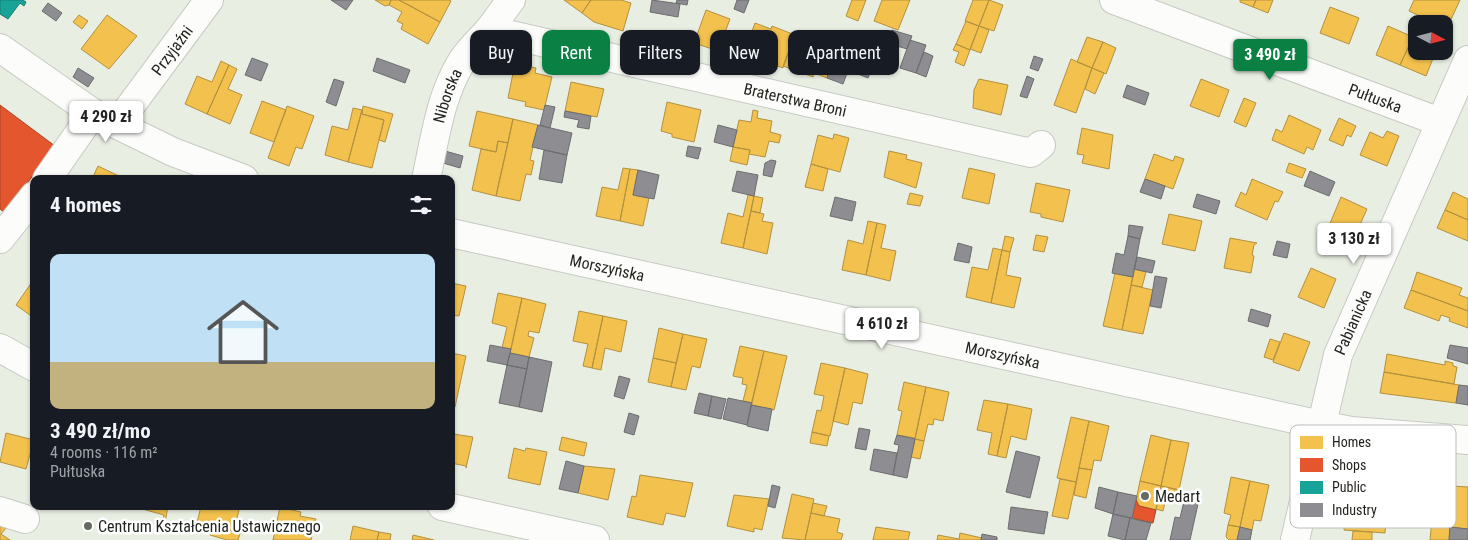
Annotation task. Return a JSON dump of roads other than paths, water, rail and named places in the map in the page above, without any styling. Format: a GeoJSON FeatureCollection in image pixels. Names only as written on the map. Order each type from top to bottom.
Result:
{"type":"FeatureCollection","features":[{"type":"Feature","properties":{"kind":"street","name":"Przyjaźni"},"geometry":{"type":"LineString","coordinates":[[51,175],[105,119],[209,0]]}},
{"type":"Feature","properties":{"kind":"street","name":"Niborska"},"geometry":{"type":"LineString","coordinates":[[489,30],[511,0]]}},
{"type":"Feature","properties":{"kind":"street","name":"Pułtuska"},"geometry":{"type":"LineString","coordinates":[[1114,0],[1440,122]]}},
{"type":"Feature","properties":{"kind":"street","name":"Braterstwa Broni"},"geometry":{"type":"LineString","coordinates":[[532,40],[1031,153],[1041,145]]}},
{"type":"Feature","properties":{"kind":"street"},"geometry":{"type":"LineString","coordinates":[[1,50],[105,119],[173,152],[233,175]]}},
{"type":"Feature","properties":{"kind":"street","name":"Niborska"},"geometry":{"type":"LineString","coordinates":[[427,175],[446,92],[463,60],[470,52]]}},
{"type":"Feature","properties":{"kind":"street","name":"Pabianicka"},"geometry":{"type":"LineString","coordinates":[[1321,425],[1338,354],[1468,60]]}},
{"type":"Feature","properties":{"kind":"street"},"geometry":{"type":"LineString","coordinates":[[0,239],[30,201]]}},
{"type":"Feature","properties":{"kind":"street","name":"Morszyńska"},"geometry":{"type":"LineString","coordinates":[[455,234],[1321,425]]}},
{"type":"Feature","properties":{"kind":"street"},"geometry":{"type":"LineString","coordinates":[[0,348],[30,365]]}},
{"type":"Feature","properties":{"kind":"street"},"geometry":{"type":"LineString","coordinates":[[455,510],[546,535],[595,540]]}},
{"type":"Feature","properties":{"kind":"place","name":"Medart"},"geometry":{"type":"Point","coordinates":[1145,496]}},
{"type":"Feature","properties":{"kind":"place","name":"Centrum Kształcenia Ustawicznego"},"geometry":{"type":"Point","coordinates":[88,526]}}]}
